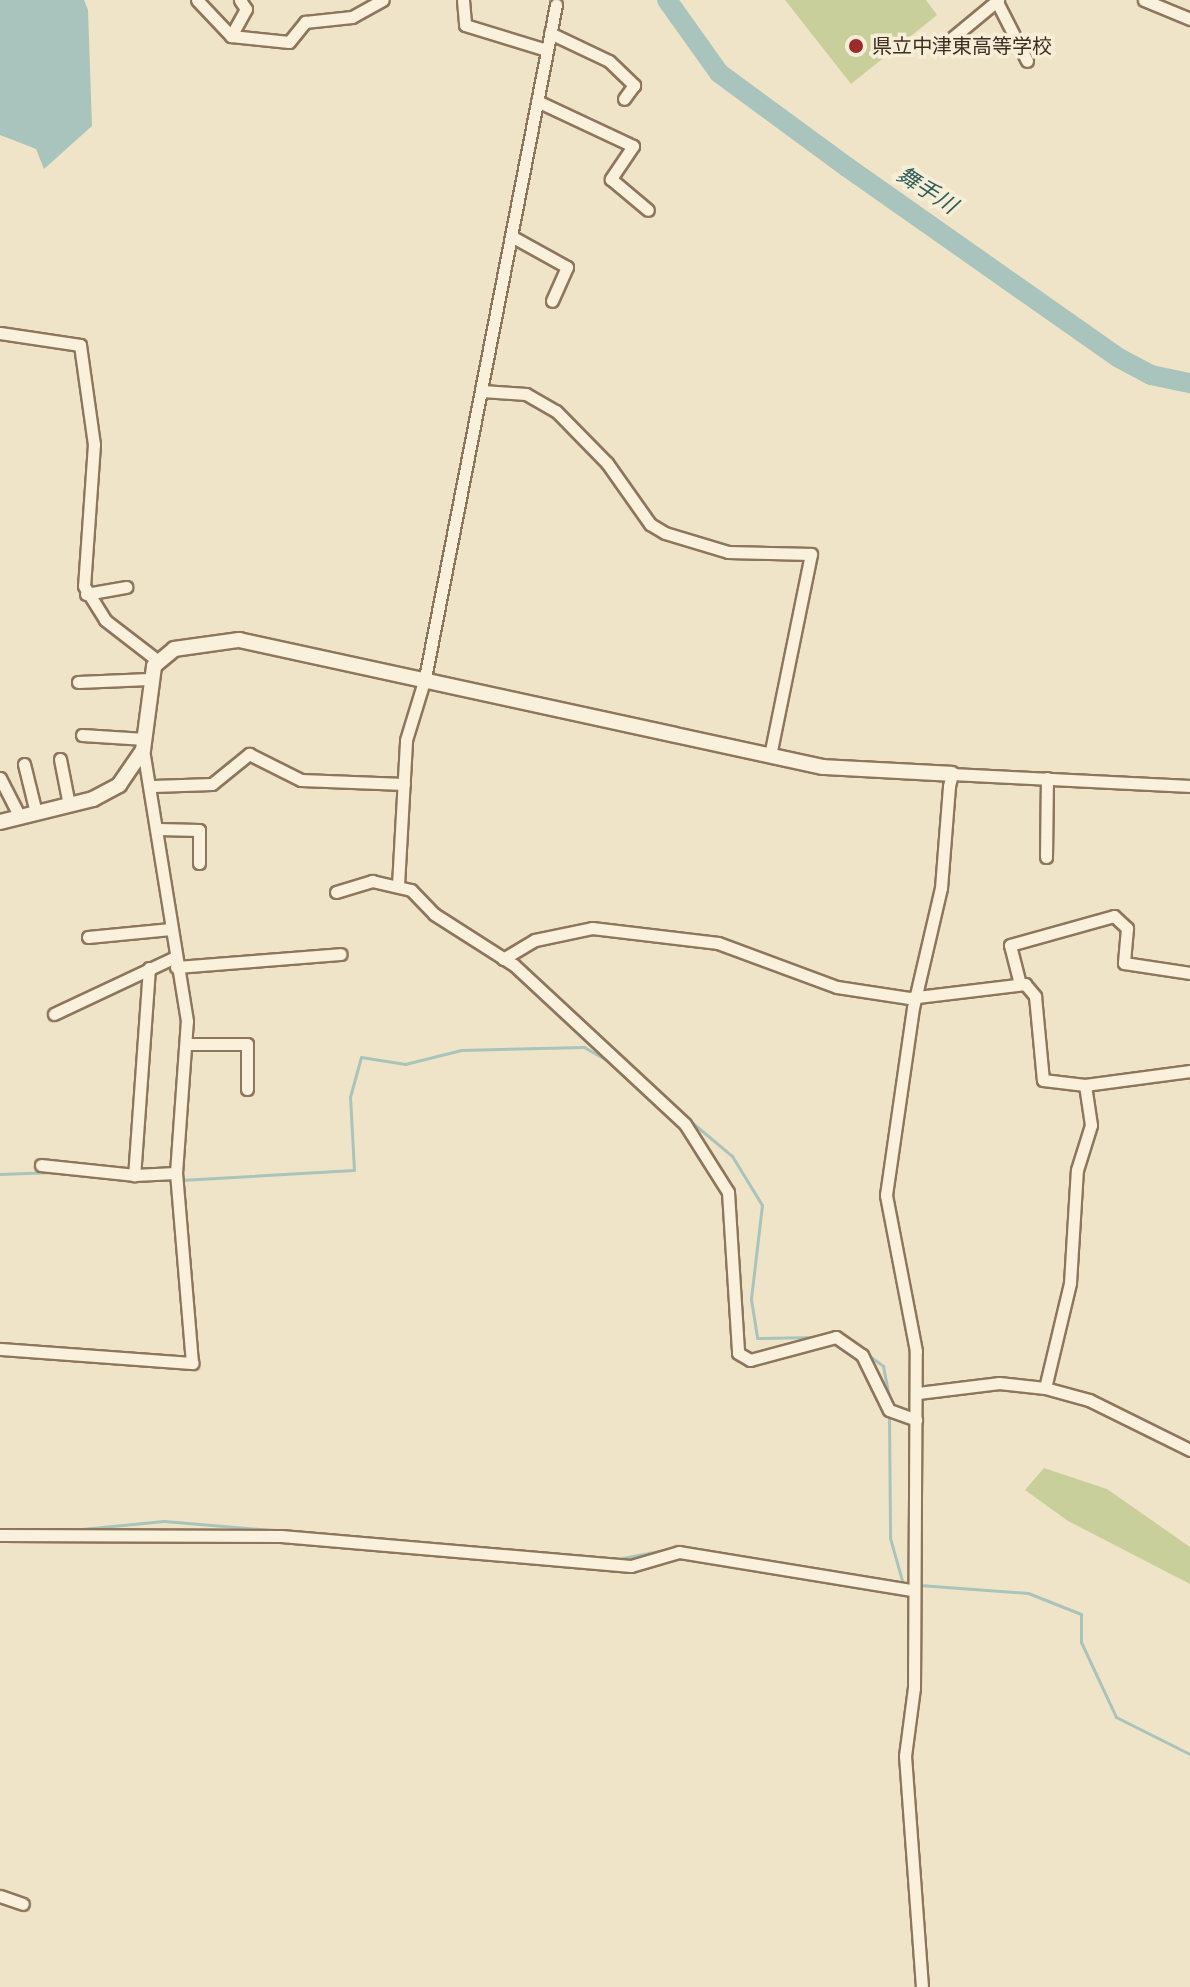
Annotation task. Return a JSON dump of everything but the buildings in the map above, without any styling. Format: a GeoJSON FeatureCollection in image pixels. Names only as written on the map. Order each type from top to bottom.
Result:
{"type":"FeatureCollection","features":[{"type":"Feature","properties":{"kind":"street"},"geometry":{"type":"LineString","coordinates":[[197,0],[231,36],[289,42],[305,22],[352,17],[383,0]]}},
{"type":"Feature","properties":{"kind":"street"},"geometry":{"type":"LineString","coordinates":[[231,36],[246,9],[240,0]]}},
{"type":"Feature","properties":{"kind":"street"},"geometry":{"type":"LineString","coordinates":[[463,0],[461,17],[470,28],[547,50]]}},
{"type":"Feature","properties":{"kind":"street"},"geometry":{"type":"LineString","coordinates":[[1144,0],[1190,19]]}},
{"type":"Feature","properties":{"kind":"street"},"geometry":{"type":"LineString","coordinates":[[952,38],[998,1],[1027,61]]}},
{"type":"Feature","properties":{"kind":"street"},"geometry":{"type":"LineString","coordinates":[[398,885],[406,740],[425,678],[556,5]]}},
{"type":"Feature","properties":{"kind":"street"},"geometry":{"type":"LineString","coordinates":[[550,33],[609,61],[634,85],[624,99]]}},
{"type":"Feature","properties":{"kind":"street"},"geometry":{"type":"LineString","coordinates":[[537,101],[633,146],[611,179],[648,210]]}},
{"type":"Feature","properties":{"kind":"street"},"geometry":{"type":"LineString","coordinates":[[511,236],[567,267],[552,301]]}},
{"type":"Feature","properties":{"kind":"street"},"geometry":{"type":"LineString","coordinates":[[0,333],[80,345],[94,444],[81,565],[86,594],[105,620],[158,661]]}},
{"type":"Feature","properties":{"kind":"street"},"geometry":{"type":"LineString","coordinates":[[482,391],[526,394],[556,411],[607,463],[650,524],[665,533],[728,552],[811,554],[770,755]]}},
{"type":"Feature","properties":{"kind":"street"},"geometry":{"type":"LineString","coordinates":[[86,594],[126,587]]}},
{"type":"Feature","properties":{"kind":"street"},"geometry":{"type":"LineString","coordinates":[[0,1349],[192,1363],[176,1173],[186,1044],[153,786],[144,745],[149,679],[158,661],[174,649],[239,640],[850,770],[1190,786]]}},
{"type":"Feature","properties":{"kind":"street"},"geometry":{"type":"LineString","coordinates":[[78,682],[149,679]]}},
{"type":"Feature","properties":{"kind":"street"},"geometry":{"type":"LineString","coordinates":[[82,735],[144,745]]}},
{"type":"Feature","properties":{"kind":"street"},"geometry":{"type":"LineString","coordinates":[[0,822],[69,805],[119,785],[144,745]]}},
{"type":"Feature","properties":{"kind":"street"},"geometry":{"type":"LineString","coordinates":[[153,786],[212,784],[249,754],[301,780],[404,784]]}},
{"type":"Feature","properties":{"kind":"street"},"geometry":{"type":"LineString","coordinates":[[60,759],[69,805]]}},
{"type":"Feature","properties":{"kind":"street"},"geometry":{"type":"LineString","coordinates":[[24,764],[36,813]]}},
{"type":"Feature","properties":{"kind":"street"},"geometry":{"type":"LineString","coordinates":[[922,1987],[905,1756],[914,1688],[911,1590],[918,1393],[886,1195],[915,998],[941,888],[952,774]]}},
{"type":"Feature","properties":{"kind":"street"},"geometry":{"type":"LineString","coordinates":[[0,778],[20,817]]}},
{"type":"Feature","properties":{"kind":"street"},"geometry":{"type":"LineString","coordinates":[[1046,857],[1047,778]]}},
{"type":"Feature","properties":{"kind":"street"},"geometry":{"type":"LineString","coordinates":[[158,829],[199,830],[199,863]]}},
{"type":"Feature","properties":{"kind":"street"},"geometry":{"type":"LineString","coordinates":[[336,892],[358,882],[398,885],[503,959],[675,1113],[726,1184],[738,1353],[750,1360],[836,1337],[862,1355],[889,1410],[916,1420]]}},
{"type":"Feature","properties":{"kind":"street"},"geometry":{"type":"LineString","coordinates":[[1190,973],[1124,963],[1127,928],[1114,916],[1010,945],[1020,984],[1035,996],[1041,1077],[1085,1085],[1190,1071]]}},
{"type":"Feature","properties":{"kind":"street"},"geometry":{"type":"LineString","coordinates":[[503,959],[535,940],[592,928],[685,937],[837,987],[915,998],[1020,984]]}},
{"type":"Feature","properties":{"kind":"street"},"geometry":{"type":"LineString","coordinates":[[88,937],[171,929]]}},
{"type":"Feature","properties":{"kind":"street"},"geometry":{"type":"LineString","coordinates":[[54,1014],[149,968],[175,962],[340,954]]}},
{"type":"Feature","properties":{"kind":"street"},"geometry":{"type":"LineString","coordinates":[[134,1175],[149,968]]}},
{"type":"Feature","properties":{"kind":"street"},"geometry":{"type":"LineString","coordinates":[[186,1044],[247,1044],[247,1089]]}},
{"type":"Feature","properties":{"kind":"street"},"geometry":{"type":"LineString","coordinates":[[1045,1388],[1070,1283],[1077,1170],[1091,1125],[1085,1085]]}},
{"type":"Feature","properties":{"kind":"street"},"geometry":{"type":"LineString","coordinates":[[41,1165],[134,1175],[176,1173]]}},
{"type":"Feature","properties":{"kind":"street"},"geometry":{"type":"LineString","coordinates":[[918,1393],[999,1383],[1045,1388],[1089,1400],[1190,1450]]}},
{"type":"Feature","properties":{"kind":"street"},"geometry":{"type":"LineString","coordinates":[[0,1535],[281,1536],[631,1566],[679,1552],[911,1590]]}},
{"type":"Feature","properties":{"kind":"street"},"geometry":{"type":"LineString","coordinates":[[0,1896],[23,1904]]}},
{"type":"Feature","properties":{"kind":"green space","name":"県立中津東高等学校"},"geometry":{"type":"Polygon","coordinates":[[[785,0],[926,0],[937,15],[851,84],[785,0]]]}},
{"type":"Feature","properties":{"kind":"green space"},"geometry":{"type":"Polygon","coordinates":[[[1044,1468],[1107,1489],[1190,1547],[1190,1584],[1068,1521],[1025,1490],[1044,1468]]]}},
{"type":"Feature","properties":{"kind":"water"},"geometry":{"type":"Polygon","coordinates":[[[0,0],[84,0],[88,10],[92,126],[44,169],[36,149],[0,135],[0,0]]]}},
{"type":"Feature","properties":{"kind":"waterway","name":"舞手川"},"geometry":{"type":"LineString","coordinates":[[667,0],[719,73],[847,167],[1119,358],[1151,375],[1190,383]]}},
{"type":"Feature","properties":{"kind":"waterway"},"geometry":{"type":"LineString","coordinates":[[181,1180],[354,1170],[350,1097],[361,1057],[405,1064],[461,1050],[584,1047],[613,1064]]}},
{"type":"Feature","properties":{"kind":"waterway"},"geometry":{"type":"LineString","coordinates":[[677,1110],[732,1156],[762,1205],[751,1299],[757,1338],[815,1337]]}},
{"type":"Feature","properties":{"kind":"waterway"},"geometry":{"type":"LineString","coordinates":[[0,1174],[54,1172]]}},
{"type":"Feature","properties":{"kind":"waterway"},"geometry":{"type":"LineString","coordinates":[[864,1352],[883,1366],[889,1398]]}},
{"type":"Feature","properties":{"kind":"waterway"},"geometry":{"type":"LineString","coordinates":[[889,1413],[890,1538],[903,1584]]}},
{"type":"Feature","properties":{"kind":"waterway"},"geometry":{"type":"LineString","coordinates":[[71,1530],[164,1521],[521,1551]]}},
{"type":"Feature","properties":{"kind":"waterway"},"geometry":{"type":"LineString","coordinates":[[16,1530],[35,1530]]}},
{"type":"Feature","properties":{"kind":"waterway"},"geometry":{"type":"LineString","coordinates":[[556,1554],[617,1559],[675,1548]]}},
{"type":"Feature","properties":{"kind":"waterway"},"geometry":{"type":"LineString","coordinates":[[749,1558],[804,1567]]}},
{"type":"Feature","properties":{"kind":"waterway"},"geometry":{"type":"LineString","coordinates":[[919,1585],[1028,1593],[1081,1614],[1081,1642],[1116,1717],[1190,1754]]}},
{"type":"Feature","properties":{"kind":"place","name":"県立中津東高等学校"},"geometry":{"type":"Point","coordinates":[856,46]}}]}
